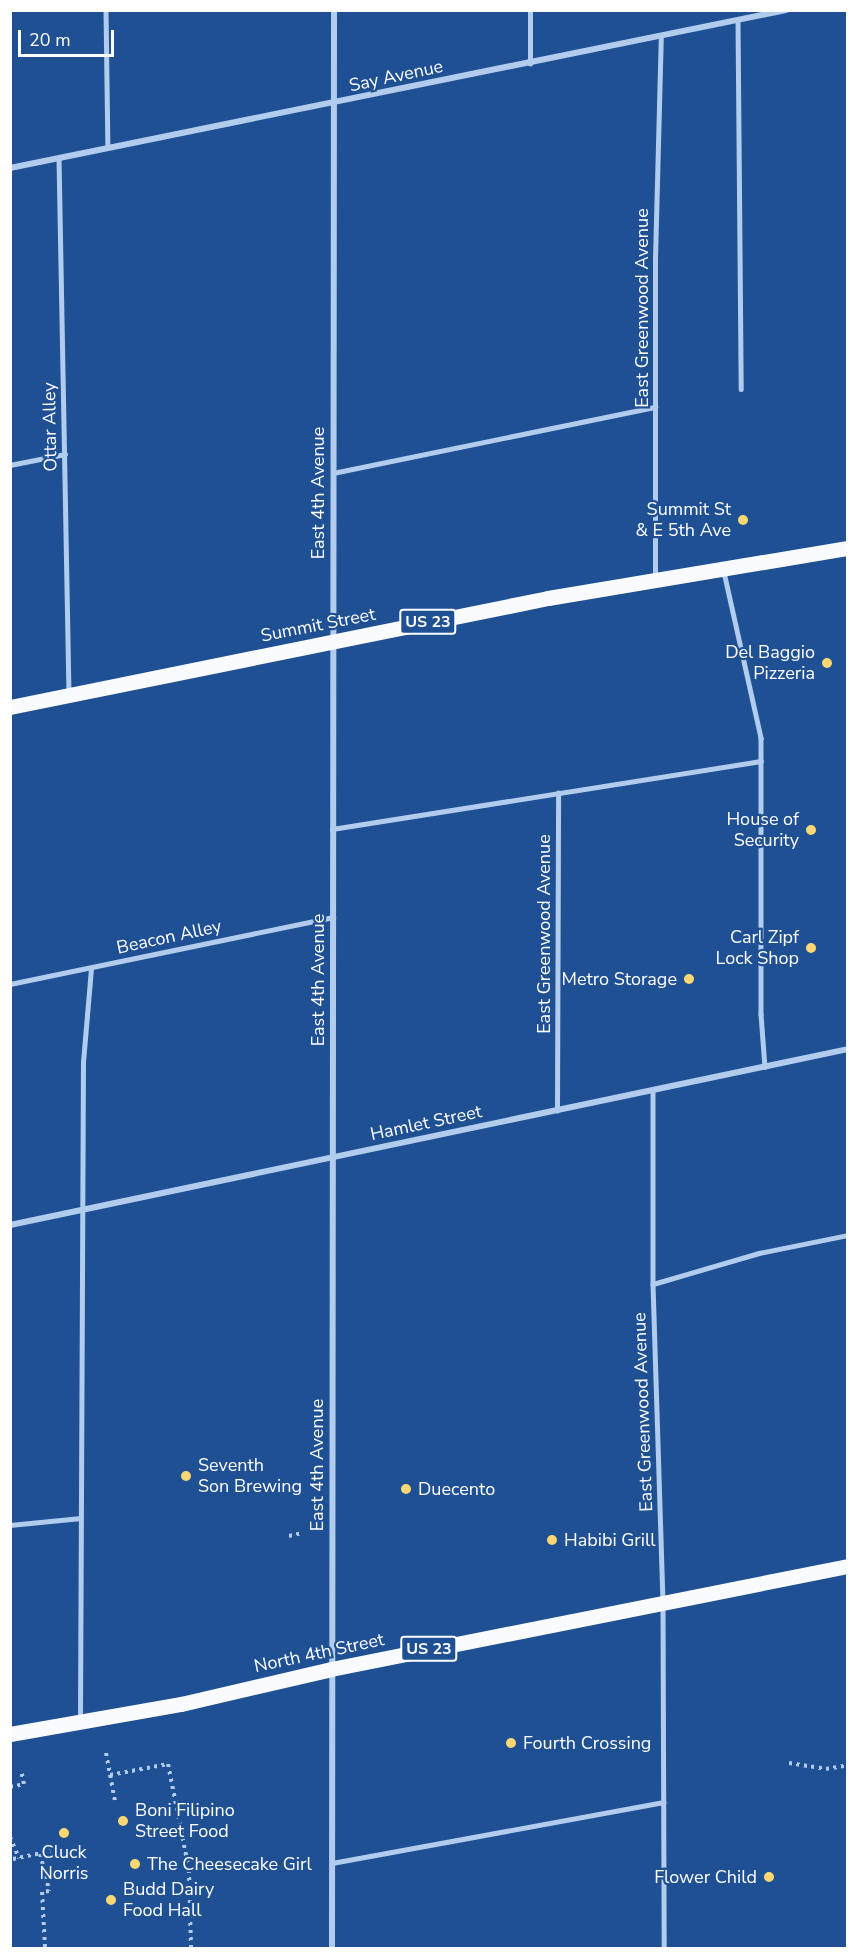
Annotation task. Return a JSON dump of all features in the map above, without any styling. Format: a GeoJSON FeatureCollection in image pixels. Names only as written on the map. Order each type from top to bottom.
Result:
{"type":"FeatureCollection","features":[{"type":"Feature","properties":{"kind":"main road","name":"Summit Street"},"geometry":{"type":"LineString","coordinates":[[10,707],[548,598],[848,548]]}},
{"type":"Feature","properties":{"kind":"main road","name":"North 4th Street"},"geometry":{"type":"LineString","coordinates":[[10,1734],[181,1704],[332,1669],[848,1566]]}},
{"type":"Feature","properties":{"kind":"street","name":"East 4th Avenue"},"geometry":{"type":"LineString","coordinates":[[332,1948],[334,10]]}},
{"type":"Feature","properties":{"kind":"street","name":"Say Avenue"},"geometry":{"type":"LineString","coordinates":[[10,168],[334,104],[738,20],[761,13],[786,10]]}},
{"type":"Feature","properties":{"kind":"street","name":"Hamlet Street"},"geometry":{"type":"LineString","coordinates":[[10,1225],[848,1050]]}},
{"type":"Feature","properties":{"kind":"lane"},"geometry":{"type":"LineString","coordinates":[[106,10],[108,148]]}},
{"type":"Feature","properties":{"kind":"lane"},"geometry":{"type":"LineString","coordinates":[[530,10],[530,63]]}},
{"type":"Feature","properties":{"kind":"lane"},"geometry":{"type":"LineString","coordinates":[[738,20],[741,388]]}},
{"type":"Feature","properties":{"kind":"lane","name":"East Greenwood Avenue"},"geometry":{"type":"LineString","coordinates":[[655,580],[655,259],[661,36]]}},
{"type":"Feature","properties":{"kind":"lane","name":"Ottar Alley"},"geometry":{"type":"LineString","coordinates":[[59,158],[69,694]]}},
{"type":"Feature","properties":{"kind":"lane"},"geometry":{"type":"LineString","coordinates":[[333,473],[655,407]]}},
{"type":"Feature","properties":{"kind":"lane"},"geometry":{"type":"LineString","coordinates":[[10,465],[64,454]]}},
{"type":"Feature","properties":{"kind":"lane"},"geometry":{"type":"LineString","coordinates":[[723,570],[761,738],[761,1014],[765,1067]]}},
{"type":"Feature","properties":{"kind":"lane"},"geometry":{"type":"LineString","coordinates":[[332,829],[761,761]]}},
{"type":"Feature","properties":{"kind":"lane","name":"East Greenwood Avenue"},"geometry":{"type":"LineString","coordinates":[[557,1110],[558,793]]}},
{"type":"Feature","properties":{"kind":"lane","name":"Beacon Alley"},"geometry":{"type":"LineString","coordinates":[[10,984],[333,917]]}},
{"type":"Feature","properties":{"kind":"lane"},"geometry":{"type":"LineString","coordinates":[[80,1720],[83,1062],[91,968]]}},
{"type":"Feature","properties":{"kind":"lane","name":"East Greenwood Avenue"},"geometry":{"type":"LineString","coordinates":[[653,1090],[653,1284],[663,1603],[664,1948]]}},
{"type":"Feature","properties":{"kind":"lane"},"geometry":{"type":"LineString","coordinates":[[653,1284],[759,1253],[848,1235]]}},
{"type":"Feature","properties":{"kind":"lane"},"geometry":{"type":"LineString","coordinates":[[10,1525],[81,1518]]}},
{"type":"Feature","properties":{"kind":"lane"},"geometry":{"type":"LineString","coordinates":[[332,1863],[663,1802]]}},
{"type":"Feature","properties":{"kind":"path"},"geometry":{"type":"LineString","coordinates":[[289,1536],[302,1533]]}},
{"type":"Feature","properties":{"kind":"path"},"geometry":{"type":"LineString","coordinates":[[106,1753],[115,1801]]}},
{"type":"Feature","properties":{"kind":"path"},"geometry":{"type":"LineString","coordinates":[[789,1763],[826,1769],[848,1765]]}},
{"type":"Feature","properties":{"kind":"path"},"geometry":{"type":"LineString","coordinates":[[110,1775],[168,1764],[189,1870],[191,1948]]}},
{"type":"Feature","properties":{"kind":"path"},"geometry":{"type":"LineString","coordinates":[[10,1787],[24,1784],[21,1770]]}},
{"type":"Feature","properties":{"kind":"path"},"geometry":{"type":"LineString","coordinates":[[10,1837],[19,1858]]}},
{"type":"Feature","properties":{"kind":"path"},"geometry":{"type":"LineString","coordinates":[[13,1859],[50,1851]]}},
{"type":"Feature","properties":{"kind":"path"},"geometry":{"type":"LineString","coordinates":[[40,1854],[49,1891],[42,1893],[45,1948]]}},
{"type":"Feature","properties":{"kind":"place","name":"Summit St & E 5th Ave"},"geometry":{"type":"Point","coordinates":[743,520]}},
{"type":"Feature","properties":{"kind":"place","name":"Del Baggio Pizzeria"},"geometry":{"type":"Point","coordinates":[827,663]}},
{"type":"Feature","properties":{"kind":"place","name":"House of Security"},"geometry":{"type":"Point","coordinates":[811,830]}},
{"type":"Feature","properties":{"kind":"place","name":"Carl Zipf Lock Shop"},"geometry":{"type":"Point","coordinates":[811,948]}},
{"type":"Feature","properties":{"kind":"place","name":"Metro Storage"},"geometry":{"type":"Point","coordinates":[689,979]}},
{"type":"Feature","properties":{"kind":"place","name":"Seventh Son Brewing"},"geometry":{"type":"Point","coordinates":[186,1476]}},
{"type":"Feature","properties":{"kind":"place","name":"Duecento"},"geometry":{"type":"Point","coordinates":[406,1489]}},
{"type":"Feature","properties":{"kind":"place","name":"Habibi Grill"},"geometry":{"type":"Point","coordinates":[552,1540]}},
{"type":"Feature","properties":{"kind":"place","name":"Fourth Crossing"},"geometry":{"type":"Point","coordinates":[511,1743]}},
{"type":"Feature","properties":{"kind":"place","name":"Boni Filipino Street Food"},"geometry":{"type":"Point","coordinates":[123,1821]}},
{"type":"Feature","properties":{"kind":"place","name":"Cluck Norris"},"geometry":{"type":"Point","coordinates":[64,1833]}},
{"type":"Feature","properties":{"kind":"place","name":"The Cheesecake Girl"},"geometry":{"type":"Point","coordinates":[135,1864]}},
{"type":"Feature","properties":{"kind":"place","name":"Flower Child"},"geometry":{"type":"Point","coordinates":[769,1877]}},
{"type":"Feature","properties":{"kind":"place","name":"Budd Dairy Food Hall"},"geometry":{"type":"Point","coordinates":[111,1900]}}]}
